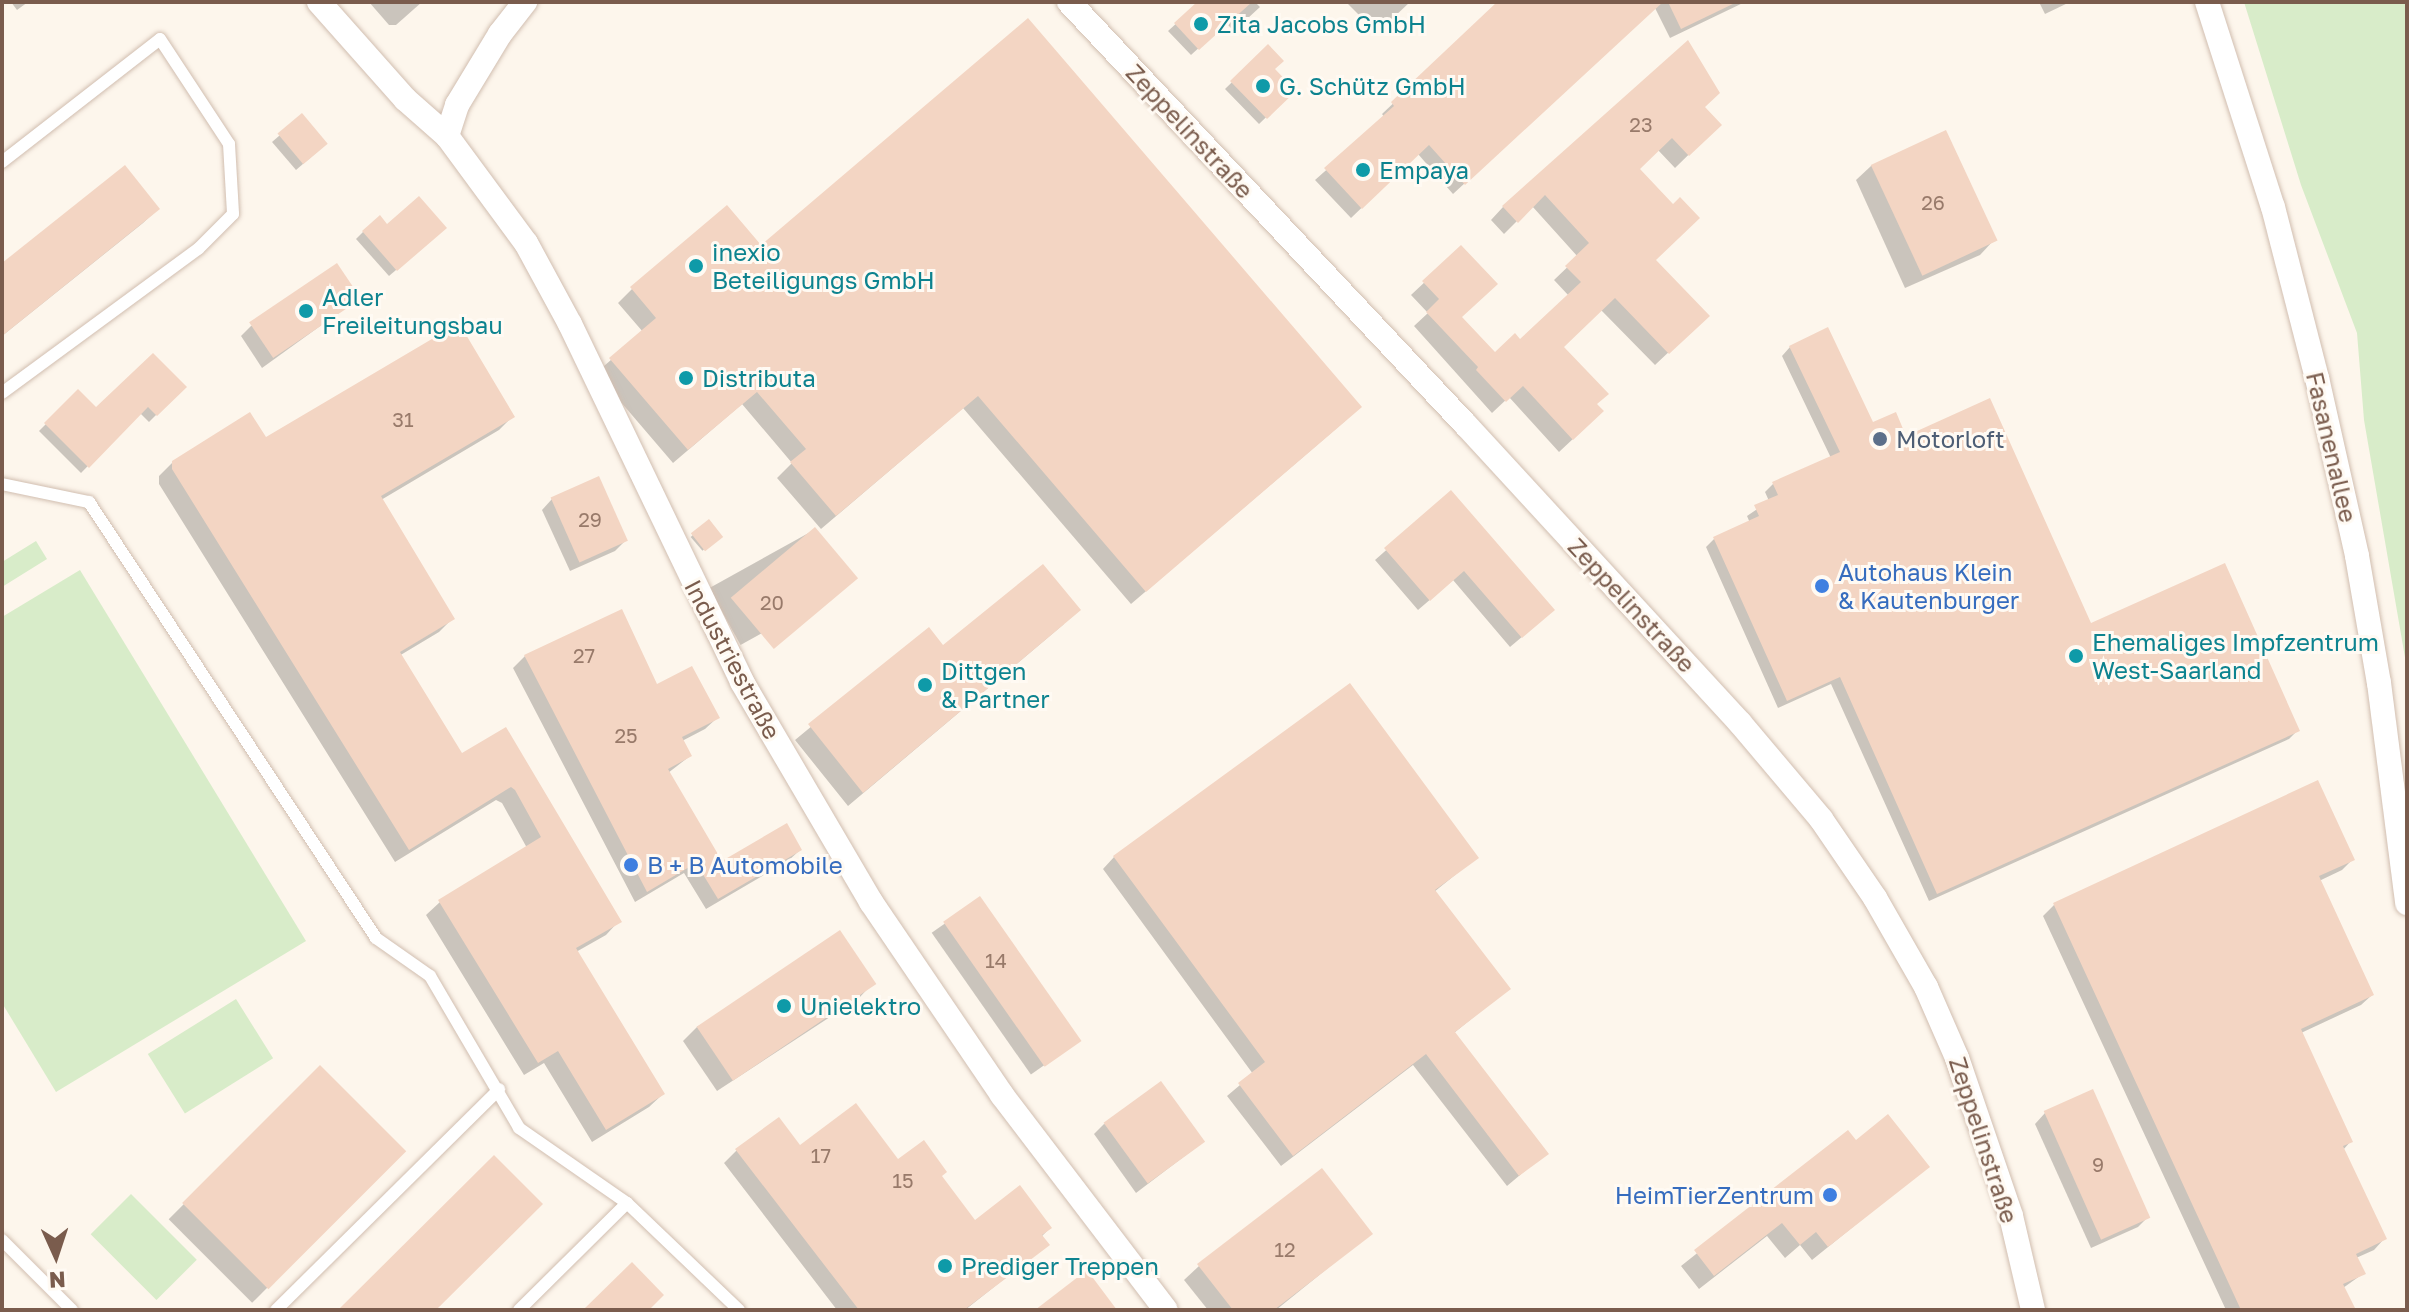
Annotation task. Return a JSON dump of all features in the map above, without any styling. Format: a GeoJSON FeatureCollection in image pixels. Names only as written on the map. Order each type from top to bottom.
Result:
{"type":"FeatureCollection","features":[{"type":"Feature","properties":{"kind":"street","name":"Industriestraße"},"geometry":{"type":"LineString","coordinates":[[319,2],[405,99],[447,136],[526,243],[554,293],[742,682],[871,902],[1002,1095],[1166,1310]]}},
{"type":"Feature","properties":{"kind":"street"},"geometry":{"type":"LineString","coordinates":[[447,136],[457,105],[500,34],[525,2]]}},
{"type":"Feature","properties":{"kind":"street","name":"Zeppelinstraße"},"geometry":{"type":"LineString","coordinates":[[1069,2],[1559,526],[1740,723],[1821,819],[1890,924],[1926,987],[1957,1058],[2011,1216],[2033,1310]]}},
{"type":"Feature","properties":{"kind":"street","name":"Fasanenallee"},"geometry":{"type":"LineString","coordinates":[[2207,2],[2273,207],[2317,378],[2357,556],[2379,683],[2407,903]]}},
{"type":"Feature","properties":{"kind":"lane"},"geometry":{"type":"LineString","coordinates":[[2,162],[160,39],[229,144],[233,214],[198,249],[2,393]]}},
{"type":"Feature","properties":{"kind":"lane"},"geometry":{"type":"LineString","coordinates":[[2,484],[89,502],[376,938],[430,976],[499,1089],[519,1128],[627,1203],[739,1310]]}},
{"type":"Feature","properties":{"kind":"lane"},"geometry":{"type":"LineString","coordinates":[[276,1310],[499,1089]]}},
{"type":"Feature","properties":{"kind":"lane"},"geometry":{"type":"LineString","coordinates":[[519,1310],[627,1203]]}},
{"type":"Feature","properties":{"kind":"lane"},"geometry":{"type":"LineString","coordinates":[[2,1240],[72,1310]]}},
{"type":"Feature","properties":{"kind":"green space"},"geometry":{"type":"Polygon","coordinates":[[[2244,2],[2407,2],[2407,669],[2364,420],[2357,333],[2301,185],[2244,2]]]}},
{"type":"Feature","properties":{"kind":"green space"},"geometry":{"type":"Polygon","coordinates":[[[36,541],[47,559],[2,587],[2,562],[36,541]]]}},
{"type":"Feature","properties":{"kind":"green space"},"geometry":{"type":"Polygon","coordinates":[[[80,570],[306,941],[56,1092],[2,1003],[2,617],[80,570]]]}},
{"type":"Feature","properties":{"kind":"green space"},"geometry":{"type":"Polygon","coordinates":[[[236,999],[273,1058],[185,1113],[148,1054],[236,999]]]}},
{"type":"Feature","properties":{"kind":"green space"},"geometry":{"type":"Polygon","coordinates":[[[131,1194],[197,1260],[156,1300],[91,1234],[131,1194]]]}},
{"type":"Feature","properties":{"kind":"building","name":"Zita Jacobs GmbH"},"geometry":{"type":"Polygon","coordinates":[[[1197,2],[1252,2],[1199,50],[1174,23],[1197,2]]]}},
{"type":"Feature","properties":{"kind":"building"},"geometry":{"type":"Polygon","coordinates":[[[1497,2],[1663,2],[1465,185],[1429,145],[1362,209],[1324,168],[1394,106],[1391,102],[1497,2]]]}},
{"type":"Feature","properties":{"kind":"building"},"geometry":{"type":"Polygon","coordinates":[[[1668,2],[1737,2],[1681,29],[1668,2]]]}},
{"type":"Feature","properties":{"kind":"building"},"geometry":{"type":"Polygon","coordinates":[[[1028,18],[1362,407],[1146,592],[978,396],[836,516],[790,462],[806,449],[757,392],[688,450],[609,358],[656,318],[630,287],[727,205],[761,245],[1028,18]]]}},
{"type":"Feature","properties":{"kind":"building"},"geometry":{"type":"Polygon","coordinates":[[[1688,40],[1720,93],[1705,107],[1722,125],[1689,156],[1672,138],[1640,169],[1673,204],[1680,197],[1700,218],[1656,260],[1710,316],[1669,354],[1615,298],[1564,347],[1609,394],[1597,404],[1604,411],[1573,440],[1523,386],[1506,402],[1426,312],[1439,299],[1422,281],[1461,245],[1498,284],[1462,317],[1495,352],[1515,333],[1520,339],[1581,282],[1565,266],[1589,243],[1545,195],[1518,223],[1502,206],[1688,40]]]}},
{"type":"Feature","properties":{"kind":"building","name":"G. Schütz GmbH"},"geometry":{"type":"Polygon","coordinates":[[[1268,44],[1284,61],[1275,69],[1296,91],[1267,119],[1230,81],[1268,44]]]}},
{"type":"Feature","properties":{"kind":"building"},"geometry":{"type":"Polygon","coordinates":[[[302,113],[328,144],[303,164],[277,134],[302,113]]]}},
{"type":"Feature","properties":{"kind":"building"},"geometry":{"type":"Polygon","coordinates":[[[1946,130],[1998,241],[1922,276],[1871,165],[1946,130]]]}},
{"type":"Feature","properties":{"kind":"building"},"geometry":{"type":"Polygon","coordinates":[[[125,165],[160,209],[2,336],[2,263],[125,165]]]}},
{"type":"Feature","properties":{"kind":"building"},"geometry":{"type":"Polygon","coordinates":[[[419,196],[447,228],[397,271],[362,231],[380,215],[387,224],[419,196]]]}},
{"type":"Feature","properties":{"kind":"building","name":"Adler Freileitungsbau"},"geometry":{"type":"Polygon","coordinates":[[[337,263],[361,299],[273,358],[249,322],[337,263]]]}},
{"type":"Feature","properties":{"kind":"building"},"geometry":{"type":"Polygon","coordinates":[[[459,323],[515,417],[381,496],[455,619],[400,652],[462,753],[506,727],[622,922],[576,948],[665,1094],[606,1130],[558,1051],[538,1063],[438,900],[541,837],[515,790],[511,787],[409,850],[172,469],[172,461],[250,412],[266,437],[459,323]]]}},
{"type":"Feature","properties":{"kind":"building","name":"Ehemaliges Impfzentrum West-Saarland"},"geometry":{"type":"Polygon","coordinates":[[[1828,327],[1873,422],[1896,412],[1906,436],[1990,398],[2091,623],[2225,563],[2300,731],[1937,894],[1840,677],[1787,701],[1713,537],[1759,516],[1754,505],[1778,495],[1772,482],[1840,452],[1789,346],[1828,327]]]}},
{"type":"Feature","properties":{"kind":"building"},"geometry":{"type":"Polygon","coordinates":[[[153,353],[187,387],[157,416],[148,407],[89,468],[44,423],[78,389],[96,407],[153,353]]]}},
{"type":"Feature","properties":{"kind":"building"},"geometry":{"type":"Polygon","coordinates":[[[599,476],[628,541],[579,562],[551,498],[599,476]]]}},
{"type":"Feature","properties":{"kind":"building"},"geometry":{"type":"Polygon","coordinates":[[[1451,490],[1555,610],[1522,638],[1464,571],[1430,601],[1384,548],[1451,490]]]}},
{"type":"Feature","properties":{"kind":"building"},"geometry":{"type":"Polygon","coordinates":[[[709,519],[723,537],[705,551],[691,533],[709,519]]]}},
{"type":"Feature","properties":{"kind":"building"},"geometry":{"type":"Polygon","coordinates":[[[815,527],[858,578],[774,649],[731,598],[815,527]]]}},
{"type":"Feature","properties":{"kind":"building","name":"Dittgen & Partner"},"geometry":{"type":"Polygon","coordinates":[[[1043,564],[1081,610],[863,793],[808,724],[929,627],[943,645],[1043,564]]]}},
{"type":"Feature","properties":{"kind":"building"},"geometry":{"type":"Polygon","coordinates":[[[622,609],[657,684],[692,666],[720,718],[682,737],[692,756],[668,769],[722,861],[787,823],[802,850],[718,899],[696,863],[647,892],[524,655],[622,609]]]}},
{"type":"Feature","properties":{"kind":"building"},"geometry":{"type":"Polygon","coordinates":[[[1350,683],[1479,858],[1435,890],[1511,989],[1455,1032],[1549,1154],[1519,1176],[1426,1054],[1293,1156],[1238,1083],[1265,1062],[1113,856],[1350,683]]]}},
{"type":"Feature","properties":{"kind":"building"},"geometry":{"type":"Polygon","coordinates":[[[2318,780],[2355,860],[2319,876],[2374,995],[2301,1029],[2353,1142],[2343,1146],[2387,1239],[2356,1254],[2366,1274],[2343,1284],[2356,1310],[2241,1310],[2053,903],[2318,780]]]}},
{"type":"Feature","properties":{"kind":"building"},"geometry":{"type":"Polygon","coordinates":[[[980,896],[1082,1041],[1045,1067],[943,922],[980,896]]]}},
{"type":"Feature","properties":{"kind":"building","name":"Unielektro"},"geometry":{"type":"Polygon","coordinates":[[[840,930],[876,984],[733,1081],[697,1027],[840,930]]]}},
{"type":"Feature","properties":{"kind":"building"},"geometry":{"type":"Polygon","coordinates":[[[320,1065],[406,1151],[268,1289],[182,1203],[320,1065]]]}},
{"type":"Feature","properties":{"kind":"building"},"geometry":{"type":"Polygon","coordinates":[[[1161,1081],[1205,1142],[1148,1183],[1104,1123],[1161,1081]]]}},
{"type":"Feature","properties":{"kind":"building"},"geometry":{"type":"Polygon","coordinates":[[[2093,1089],[2150,1218],[2101,1240],[2044,1111],[2093,1089]]]}},
{"type":"Feature","properties":{"kind":"building"},"geometry":{"type":"Polygon","coordinates":[[[856,1103],[898,1159],[924,1140],[947,1172],[942,1176],[975,1220],[1020,1185],[1052,1228],[1042,1235],[1050,1245],[964,1310],[859,1310],[735,1149],[779,1117],[800,1145],[856,1103]]]}},
{"type":"Feature","properties":{"kind":"building","name":"HeimTierZentrum"},"geometry":{"type":"Polygon","coordinates":[[[1888,1114],[1930,1167],[1828,1247],[1816,1232],[1800,1245],[1782,1223],[1714,1276],[1694,1250],[1848,1130],[1856,1140],[1888,1114]]]}},
{"type":"Feature","properties":{"kind":"building"},"geometry":{"type":"Polygon","coordinates":[[[494,1155],[543,1204],[436,1310],[338,1310],[494,1155]]]}},
{"type":"Feature","properties":{"kind":"building"},"geometry":{"type":"Polygon","coordinates":[[[1322,1168],[1373,1234],[1274,1310],[1233,1310],[1197,1264],[1322,1168]]]}},
{"type":"Feature","properties":{"kind":"building"},"geometry":{"type":"Polygon","coordinates":[[[632,1262],[664,1295],[649,1310],[583,1310],[632,1262]]]}},
{"type":"Feature","properties":{"kind":"building"},"geometry":{"type":"Polygon","coordinates":[[[1087,1270],[1117,1310],[1035,1310],[1087,1270]]]}},
{"type":"Feature","properties":{"kind":"place","name":"Zita Jacobs GmbH"},"geometry":{"type":"Point","coordinates":[1201,24]}},
{"type":"Feature","properties":{"kind":"place","name":"G. Schütz GmbH"},"geometry":{"type":"Point","coordinates":[1263,86]}},
{"type":"Feature","properties":{"kind":"place","name":"Empaya"},"geometry":{"type":"Point","coordinates":[1363,170]}},
{"type":"Feature","properties":{"kind":"place","name":"inexio Beteiligungs GmbH"},"geometry":{"type":"Point","coordinates":[696,266]}},
{"type":"Feature","properties":{"kind":"place","name":"Adler Freileitungsbau"},"geometry":{"type":"Point","coordinates":[306,311]}},
{"type":"Feature","properties":{"kind":"place","name":"Distributa"},"geometry":{"type":"Point","coordinates":[686,378]}},
{"type":"Feature","properties":{"kind":"place","name":"Motorloft"},"geometry":{"type":"Point","coordinates":[1880,439]}},
{"type":"Feature","properties":{"kind":"place","name":"Autohaus Klein & Kautenburger"},"geometry":{"type":"Point","coordinates":[1822,586]}},
{"type":"Feature","properties":{"kind":"place","name":"Ehemaliges Impfzentrum West-Saarland"},"geometry":{"type":"Point","coordinates":[2076,656]}},
{"type":"Feature","properties":{"kind":"place","name":"Dittgen & Partner"},"geometry":{"type":"Point","coordinates":[925,685]}},
{"type":"Feature","properties":{"kind":"place","name":"B + B Automobile"},"geometry":{"type":"Point","coordinates":[631,865]}},
{"type":"Feature","properties":{"kind":"place","name":"Unielektro"},"geometry":{"type":"Point","coordinates":[784,1006]}},
{"type":"Feature","properties":{"kind":"place","name":"HeimTierZentrum"},"geometry":{"type":"Point","coordinates":[1830,1195]}},
{"type":"Feature","properties":{"kind":"place","name":"Prediger Treppen"},"geometry":{"type":"Point","coordinates":[945,1266]}}]}
